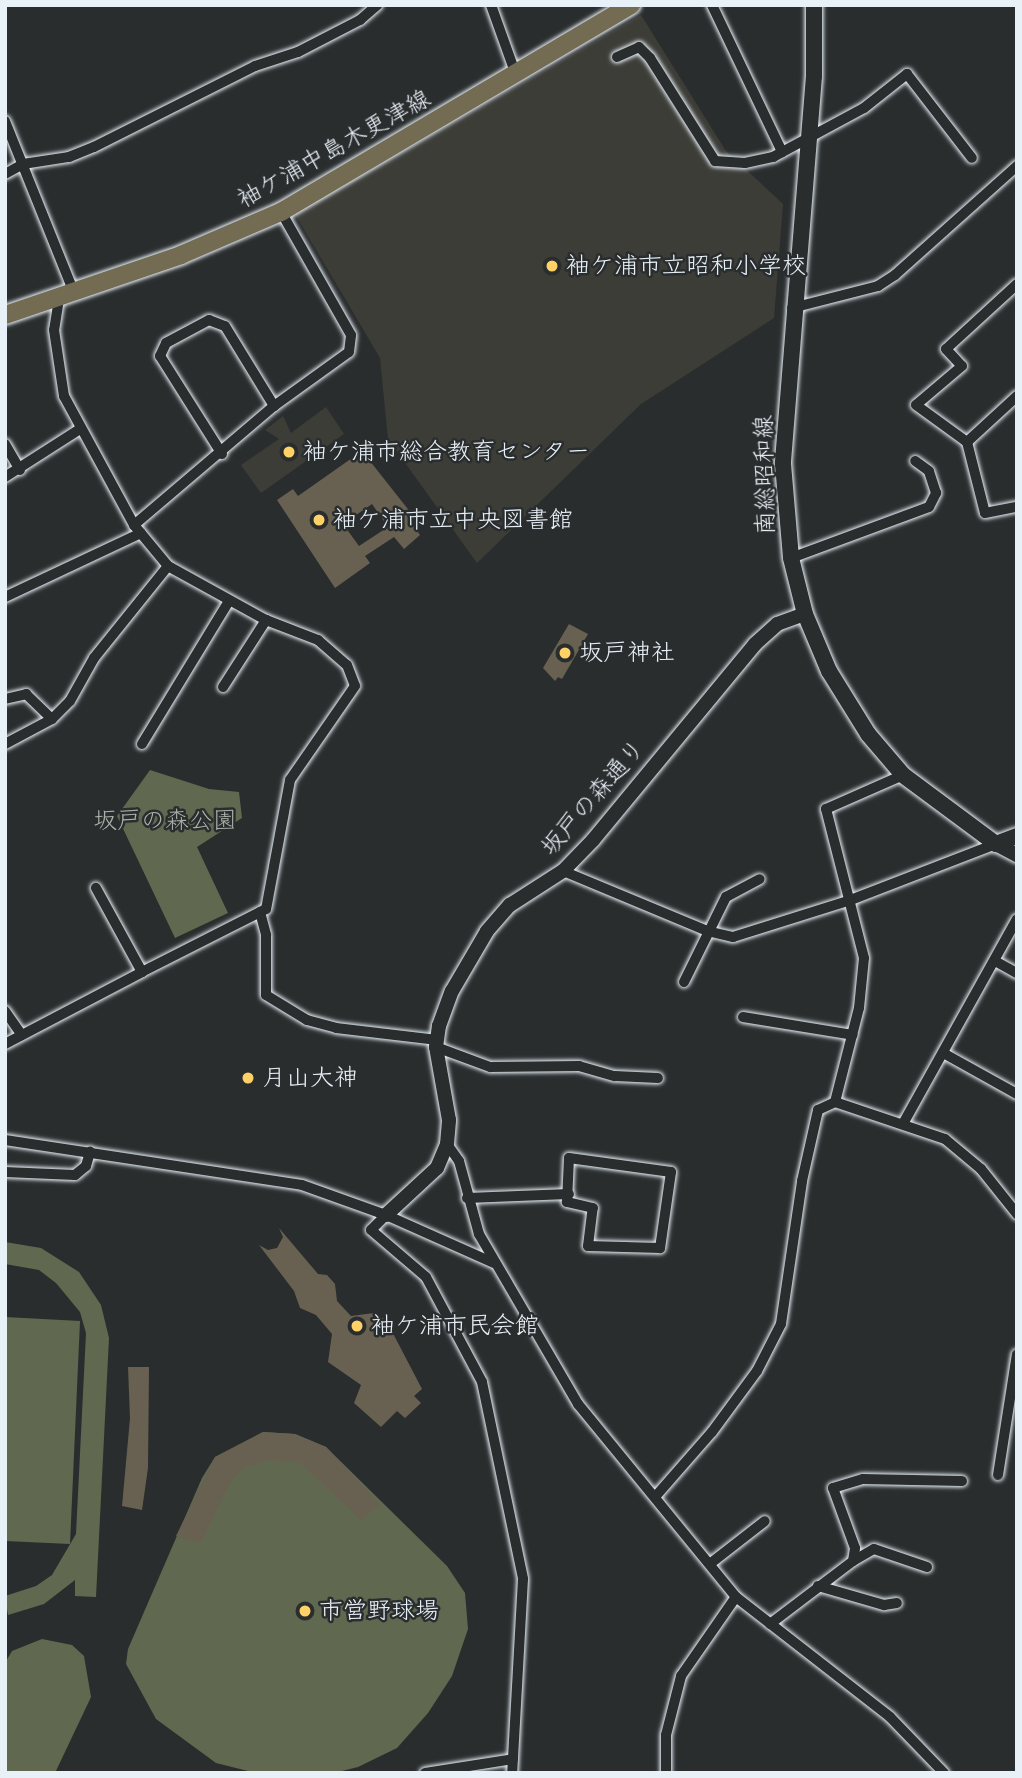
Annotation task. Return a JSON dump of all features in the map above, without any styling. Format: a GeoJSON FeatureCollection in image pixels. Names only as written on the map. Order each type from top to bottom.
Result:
{"type":"FeatureCollection","features":[{"type":"Feature","properties":{"kind":"main road","name":"袖ケ浦中島木更津線"},"geometry":{"type":"LineString","coordinates":[[5,316],[66,296],[281,212],[631,5]]}},
{"type":"Feature","properties":{"kind":"main road","name":"南総昭和線"},"geometry":{"type":"LineString","coordinates":[[814,5],[808,139],[792,308],[783,464],[791,558],[805,614],[845,701],[903,775],[996,844]]}},
{"type":"Feature","properties":{"kind":"main road"},"geometry":{"type":"LineString","coordinates":[[996,844],[1017,836]]}},
{"type":"Feature","properties":{"kind":"street"},"geometry":{"type":"LineString","coordinates":[[5,174],[23,164],[69,157],[94,147],[255,66],[298,52],[360,20],[377,5]]}},
{"type":"Feature","properties":{"kind":"street"},"geometry":{"type":"LineString","coordinates":[[491,5],[515,72]]}},
{"type":"Feature","properties":{"kind":"street"},"geometry":{"type":"LineString","coordinates":[[712,5],[782,152]]}},
{"type":"Feature","properties":{"kind":"street"},"geometry":{"type":"LineString","coordinates":[[617,57],[639,47],[650,58],[715,161],[745,163],[782,152],[864,108],[907,74],[972,159]]}},
{"type":"Feature","properties":{"kind":"street"},"geometry":{"type":"LineString","coordinates":[[5,121],[23,164],[66,296],[54,330],[64,396],[137,529],[168,566],[267,620],[318,640],[347,665],[355,686],[290,780],[266,909],[5,1044]]}},
{"type":"Feature","properties":{"kind":"street"},"geometry":{"type":"LineString","coordinates":[[792,308],[877,286],[895,275],[1017,166]]}},
{"type":"Feature","properties":{"kind":"street"},"geometry":{"type":"LineString","coordinates":[[5,597],[137,529],[274,406],[349,352],[351,335],[281,212]]}},
{"type":"Feature","properties":{"kind":"street"},"geometry":{"type":"LineString","coordinates":[[1017,284],[946,349],[962,366],[916,405],[967,442],[985,513],[1017,507]]}},
{"type":"Feature","properties":{"kind":"street"},"geometry":{"type":"LineString","coordinates":[[222,454],[160,356],[166,343],[209,320],[225,326],[274,406]]}},
{"type":"Feature","properties":{"kind":"street"},"geometry":{"type":"LineString","coordinates":[[967,442],[1017,396]]}},
{"type":"Feature","properties":{"kind":"street"},"geometry":{"type":"LineString","coordinates":[[5,477],[20,470],[80,429]]}},
{"type":"Feature","properties":{"kind":"street"},"geometry":{"type":"LineString","coordinates":[[5,444],[20,470]]}},
{"type":"Feature","properties":{"kind":"street"},"geometry":{"type":"LineString","coordinates":[[791,558],[929,507],[936,493],[929,471],[915,461]]}},
{"type":"Feature","properties":{"kind":"street"},"geometry":{"type":"LineString","coordinates":[[5,744],[52,719],[70,701],[94,657],[168,566]]}},
{"type":"Feature","properties":{"kind":"street"},"geometry":{"type":"LineString","coordinates":[[142,744],[229,601]]}},
{"type":"Feature","properties":{"kind":"street","name":"坂戸の森通り"},"geometry":{"type":"LineString","coordinates":[[386,1214],[437,1168],[447,1144],[449,1120],[436,1044],[452,992],[487,931],[510,905],[563,871],[755,644],[777,624],[805,614]]}},
{"type":"Feature","properties":{"kind":"street"},"geometry":{"type":"LineString","coordinates":[[223,687],[267,620]]}},
{"type":"Feature","properties":{"kind":"street"},"geometry":{"type":"LineString","coordinates":[[5,699],[26,694],[52,719]]}},
{"type":"Feature","properties":{"kind":"street"},"geometry":{"type":"LineString","coordinates":[[835,1102],[853,1035],[864,958],[826,808],[903,775]]}},
{"type":"Feature","properties":{"kind":"street"},"geometry":{"type":"LineString","coordinates":[[563,871],[707,931],[733,937],[848,901],[996,844],[1017,855]]}},
{"type":"Feature","properties":{"kind":"street"},"geometry":{"type":"LineString","coordinates":[[684,982],[726,897],[760,879]]}},
{"type":"Feature","properties":{"kind":"street"},"geometry":{"type":"LineString","coordinates":[[96,888],[142,972]]}},
{"type":"Feature","properties":{"kind":"street"},"geometry":{"type":"LineString","coordinates":[[260,912],[266,935],[266,995],[307,1020],[336,1028],[436,1044],[490,1067],[579,1066],[615,1076],[658,1078]]}},
{"type":"Feature","properties":{"kind":"street"},"geometry":{"type":"LineString","coordinates":[[904,1122],[945,1054],[1017,919]]}},
{"type":"Feature","properties":{"kind":"street"},"geometry":{"type":"LineString","coordinates":[[995,961],[1017,973]]}},
{"type":"Feature","properties":{"kind":"street"},"geometry":{"type":"LineString","coordinates":[[5,1011],[22,1035]]}},
{"type":"Feature","properties":{"kind":"street"},"geometry":{"type":"LineString","coordinates":[[743,1017],[853,1035]]}},
{"type":"Feature","properties":{"kind":"street"},"geometry":{"type":"LineString","coordinates":[[945,1054],[1017,1094]]}},
{"type":"Feature","properties":{"kind":"street"},"geometry":{"type":"LineString","coordinates":[[654,1497],[712,1432],[769,1351],[785,1305],[813,1119],[818,1110],[835,1102],[904,1122],[959,1149],[981,1169],[1017,1214]]}},
{"type":"Feature","properties":{"kind":"street"},"geometry":{"type":"LineString","coordinates":[[5,1140],[302,1185],[386,1214],[494,1263]]}},
{"type":"Feature","properties":{"kind":"street"},"geometry":{"type":"LineString","coordinates":[[447,1144],[459,1161],[467,1198],[494,1263],[578,1404],[736,1597],[890,1717],[944,1773]]}},
{"type":"Feature","properties":{"kind":"street"},"geometry":{"type":"LineString","coordinates":[[5,1172],[75,1175],[86,1166],[90,1152]]}},
{"type":"Feature","properties":{"kind":"street"},"geometry":{"type":"LineString","coordinates":[[569,1157],[671,1172],[660,1248],[588,1246],[593,1208],[567,1202],[569,1194],[569,1157]]}},
{"type":"Feature","properties":{"kind":"street"},"geometry":{"type":"LineString","coordinates":[[467,1198],[569,1194]]}},
{"type":"Feature","properties":{"kind":"street"},"geometry":{"type":"LineString","coordinates":[[386,1214],[371,1230],[426,1278],[482,1382],[523,1579],[512,1773]]}},
{"type":"Feature","properties":{"kind":"street"},"geometry":{"type":"LineString","coordinates":[[998,1475],[1017,1354]]}},
{"type":"Feature","properties":{"kind":"street"},"geometry":{"type":"LineString","coordinates":[[853,1561],[855,1548],[833,1488],[863,1479],[962,1480]]}},
{"type":"Feature","properties":{"kind":"street"},"geometry":{"type":"LineString","coordinates":[[710,1563],[765,1521]]}},
{"type":"Feature","properties":{"kind":"street"},"geometry":{"type":"LineString","coordinates":[[770,1624],[818,1586],[874,1549],[927,1567]]}},
{"type":"Feature","properties":{"kind":"street"},"geometry":{"type":"LineString","coordinates":[[818,1586],[884,1605],[897,1603]]}},
{"type":"Feature","properties":{"kind":"street"},"geometry":{"type":"LineString","coordinates":[[666,1773],[666,1735],[681,1676],[736,1597]]}},
{"type":"Feature","properties":{"kind":"street"},"geometry":{"type":"LineString","coordinates":[[425,1773],[513,1759]]}},
{"type":"Feature","properties":{"kind":"shaded area","name":"袖ケ浦市立昭和小学校"},"geometry":{"type":"Polygon","coordinates":[[[641,15],[726,151],[783,204],[774,318],[641,404],[477,563],[388,439],[380,358],[295,214],[641,15]]]}},
{"type":"Feature","properties":{"kind":"shaded area","name":"袖ケ浦市総合教育センター"},"geometry":{"type":"Polygon","coordinates":[[[326,407],[344,434],[261,493],[241,465],[279,439],[265,430],[283,416],[291,433],[326,407]]]}},
{"type":"Feature","properties":{"kind":"green space","name":"坂戸の森公園"},"geometry":{"type":"Polygon","coordinates":[[[150,770],[209,789],[239,792],[242,818],[197,847],[228,913],[175,938],[117,816],[150,770]]]}},
{"type":"Feature","properties":{"kind":"green space"},"geometry":{"type":"Polygon","coordinates":[[[5,1242],[41,1248],[79,1272],[101,1305],[109,1338],[96,1597],[75,1596],[75,1580],[44,1604],[8,1615],[5,1596],[36,1586],[52,1575],[76,1534],[86,1333],[80,1312],[56,1283],[39,1270],[5,1264],[5,1242]]]}},
{"type":"Feature","properties":{"kind":"green space"},"geometry":{"type":"Polygon","coordinates":[[[5,1317],[80,1321],[70,1544],[5,1541],[5,1317]]]}},
{"type":"Feature","properties":{"kind":"green space","name":"市営野球場"},"geometry":{"type":"Polygon","coordinates":[[[263,1432],[295,1434],[326,1447],[447,1566],[465,1593],[468,1629],[452,1676],[428,1713],[397,1748],[358,1767],[334,1773],[256,1773],[216,1763],[156,1719],[126,1664],[128,1649],[202,1478],[215,1457],[263,1432]]]}},
{"type":"Feature","properties":{"kind":"green space"},"geometry":{"type":"Polygon","coordinates":[[[42,1639],[72,1645],[84,1656],[91,1697],[55,1773],[5,1773],[5,1663],[12,1651],[42,1639]]]}},
{"type":"Feature","properties":{"kind":"building","name":"袖ケ浦市立中央図書館"},"geometry":{"type":"Polygon","coordinates":[[[362,451],[411,513],[407,516],[420,535],[404,549],[394,537],[365,556],[370,563],[335,588],[277,500],[293,489],[298,496],[362,451]],[[372,504],[343,524],[359,546],[388,527],[372,504]]]}},
{"type":"Feature","properties":{"kind":"building"},"geometry":{"type":"Polygon","coordinates":[[[569,624],[588,634],[562,679],[558,677],[555,681],[543,668],[569,624]]]}},
{"type":"Feature","properties":{"kind":"building","name":"袖ケ浦市民会館"},"geometry":{"type":"Polygon","coordinates":[[[279,1228],[318,1274],[327,1275],[335,1284],[337,1301],[351,1316],[374,1313],[386,1320],[422,1389],[414,1396],[421,1403],[405,1418],[397,1411],[381,1427],[354,1403],[361,1385],[328,1362],[332,1334],[316,1315],[300,1308],[294,1291],[259,1245],[268,1250],[277,1248],[283,1237],[279,1228]]]}},
{"type":"Feature","properties":{"kind":"building"},"geometry":{"type":"Polygon","coordinates":[[[128,1367],[149,1367],[148,1468],[142,1510],[122,1506],[130,1418],[128,1367]]]}},
{"type":"Feature","properties":{"kind":"building"},"geometry":{"type":"Polygon","coordinates":[[[263,1432],[295,1434],[326,1447],[380,1505],[361,1520],[301,1463],[271,1460],[244,1467],[232,1479],[200,1544],[176,1536],[215,1457],[263,1432]]]}},
{"type":"Feature","properties":{"kind":"place","name":"袖ケ浦市立昭和小学校"},"geometry":{"type":"Point","coordinates":[552,266]}},
{"type":"Feature","properties":{"kind":"place","name":"袖ケ浦市総合教育センター"},"geometry":{"type":"Point","coordinates":[289,452]}},
{"type":"Feature","properties":{"kind":"place","name":"袖ケ浦市立中央図書館"},"geometry":{"type":"Point","coordinates":[319,520]}},
{"type":"Feature","properties":{"kind":"place","name":"坂戸神社"},"geometry":{"type":"Point","coordinates":[565,653]}},
{"type":"Feature","properties":{"kind":"place","name":"月山大神"},"geometry":{"type":"Point","coordinates":[248,1078]}},
{"type":"Feature","properties":{"kind":"place","name":"袖ケ浦市民会館"},"geometry":{"type":"Point","coordinates":[357,1326]}},
{"type":"Feature","properties":{"kind":"place","name":"市営野球場"},"geometry":{"type":"Point","coordinates":[305,1611]}}]}
